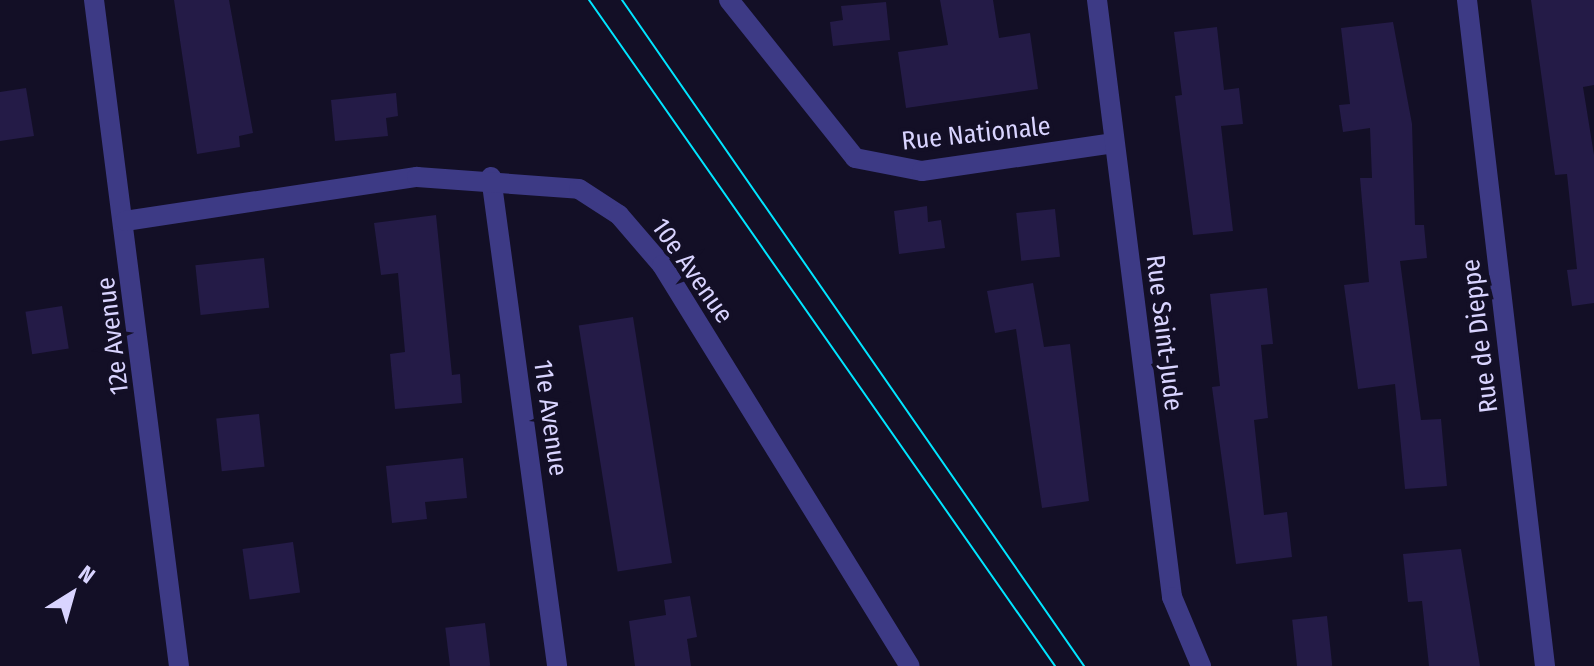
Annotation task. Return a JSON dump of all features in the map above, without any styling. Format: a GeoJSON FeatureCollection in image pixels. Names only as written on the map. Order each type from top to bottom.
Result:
{"type":"FeatureCollection","features":[{"type":"Feature","properties":{"kind":"street","name":"12e Avenue"},"geometry":{"type":"LineString","coordinates":[[94,0],[125,221],[179,666]]}},
{"type":"Feature","properties":{"kind":"street","name":"Rue Nationale"},"geometry":{"type":"LineString","coordinates":[[729,0],[855,158],[922,171],[1114,143]]}},
{"type":"Feature","properties":{"kind":"street","name":"Rue Saint-Jude"},"geometry":{"type":"LineString","coordinates":[[1097,0],[1172,597],[1201,666]]}},
{"type":"Feature","properties":{"kind":"street","name":"Rue de Dieppe"},"geometry":{"type":"LineString","coordinates":[[1467,0],[1545,666]]}},
{"type":"Feature","properties":{"kind":"street","name":"10e Avenue"},"geometry":{"type":"LineString","coordinates":[[125,221],[417,177],[491,177],[579,189],[619,215],[662,265],[910,666]]}},
{"type":"Feature","properties":{"kind":"street","name":"11e Avenue"},"geometry":{"type":"LineString","coordinates":[[491,177],[557,666]]}},
{"type":"Feature","properties":{"kind":"building"},"geometry":{"type":"Polygon","coordinates":[[[174,0],[229,0],[253,133],[239,136],[240,147],[197,154],[174,0]]]}},
{"type":"Feature","properties":{"kind":"building"},"geometry":{"type":"Polygon","coordinates":[[[940,0],[993,0],[999,38],[1030,33],[1038,89],[906,108],[898,52],[948,45],[940,0]]]}},
{"type":"Feature","properties":{"kind":"building"},"geometry":{"type":"Polygon","coordinates":[[[1531,0],[1594,0],[1594,85],[1583,87],[1594,155],[1594,303],[1572,306],[1567,270],[1577,269],[1567,174],[1555,175],[1531,0]]]}},
{"type":"Feature","properties":{"kind":"building"},"geometry":{"type":"Polygon","coordinates":[[[886,2],[890,40],[833,46],[830,22],[843,20],[841,6],[886,2]]]}},
{"type":"Feature","properties":{"kind":"building"},"geometry":{"type":"Polygon","coordinates":[[[1393,22],[1412,124],[1415,225],[1424,225],[1427,258],[1400,261],[1421,420],[1441,419],[1447,486],[1405,489],[1395,384],[1358,389],[1344,285],[1369,282],[1360,178],[1372,178],[1370,128],[1343,132],[1339,105],[1350,104],[1341,28],[1393,22]]]}},
{"type":"Feature","properties":{"kind":"building"},"geometry":{"type":"Polygon","coordinates":[[[1217,27],[1224,90],[1239,88],[1243,124],[1221,126],[1233,231],[1193,235],[1175,96],[1182,95],[1174,32],[1217,27]]]}},
{"type":"Feature","properties":{"kind":"building"},"geometry":{"type":"Polygon","coordinates":[[[26,88],[34,136],[0,141],[0,92],[26,88]]]}},
{"type":"Feature","properties":{"kind":"building"},"geometry":{"type":"Polygon","coordinates":[[[396,93],[398,116],[386,118],[388,136],[335,141],[331,100],[396,93]]]}},
{"type":"Feature","properties":{"kind":"building"},"geometry":{"type":"Polygon","coordinates":[[[927,206],[928,222],[941,220],[945,248],[899,254],[894,211],[927,206]]]}},
{"type":"Feature","properties":{"kind":"building"},"geometry":{"type":"Polygon","coordinates":[[[1055,209],[1060,257],[1021,261],[1016,213],[1055,209]]]}},
{"type":"Feature","properties":{"kind":"building"},"geometry":{"type":"Polygon","coordinates":[[[436,215],[452,375],[460,374],[462,403],[395,409],[390,354],[405,352],[398,273],[381,275],[374,223],[436,215]]]}},
{"type":"Feature","properties":{"kind":"building"},"geometry":{"type":"Polygon","coordinates":[[[264,258],[269,308],[201,315],[195,265],[264,258]]]}},
{"type":"Feature","properties":{"kind":"building"},"geometry":{"type":"Polygon","coordinates":[[[1033,283],[1044,347],[1070,344],[1089,501],[1042,508],[1016,329],[995,333],[987,291],[1033,283]]]}},
{"type":"Feature","properties":{"kind":"building"},"geometry":{"type":"Polygon","coordinates":[[[1267,288],[1273,344],[1261,345],[1268,418],[1254,420],[1264,515],[1287,512],[1292,557],[1236,564],[1212,387],[1220,386],[1210,294],[1267,288]]]}},
{"type":"Feature","properties":{"kind":"building"},"geometry":{"type":"Polygon","coordinates":[[[62,306],[69,348],[32,354],[25,312],[62,306]]]}},
{"type":"Feature","properties":{"kind":"building"},"geometry":{"type":"Polygon","coordinates":[[[633,317],[672,563],[618,572],[579,326],[633,317]]]}},
{"type":"Feature","properties":{"kind":"building"},"geometry":{"type":"Polygon","coordinates":[[[259,414],[265,467],[222,471],[216,418],[259,414]]]}},
{"type":"Feature","properties":{"kind":"building"},"geometry":{"type":"Polygon","coordinates":[[[463,458],[467,498],[425,502],[427,519],[392,523],[386,466],[463,458]]]}},
{"type":"Feature","properties":{"kind":"building"},"geometry":{"type":"Polygon","coordinates":[[[293,542],[300,593],[250,600],[242,549],[293,542]]]}},
{"type":"Feature","properties":{"kind":"building"},"geometry":{"type":"Polygon","coordinates":[[[1461,549],[1480,666],[1429,666],[1422,601],[1408,602],[1403,554],[1461,549]]]}},
{"type":"Feature","properties":{"kind":"building"},"geometry":{"type":"Polygon","coordinates":[[[690,596],[697,637],[687,639],[691,666],[635,666],[629,621],[666,615],[664,600],[690,596]]]}},
{"type":"Feature","properties":{"kind":"building"},"geometry":{"type":"Polygon","coordinates":[[[1327,616],[1332,666],[1297,666],[1292,620],[1327,616]]]}},
{"type":"Feature","properties":{"kind":"building"},"geometry":{"type":"Polygon","coordinates":[[[485,623],[490,666],[450,666],[445,628],[485,623]]]}},
{"type":"Feature","properties":{"kind":"tram line"},"geometry":{"type":"LineString","coordinates":[[589,0],[1055,666]]}},
{"type":"Feature","properties":{"kind":"tram line"},"geometry":{"type":"LineString","coordinates":[[622,0],[1084,666]]}}]}
